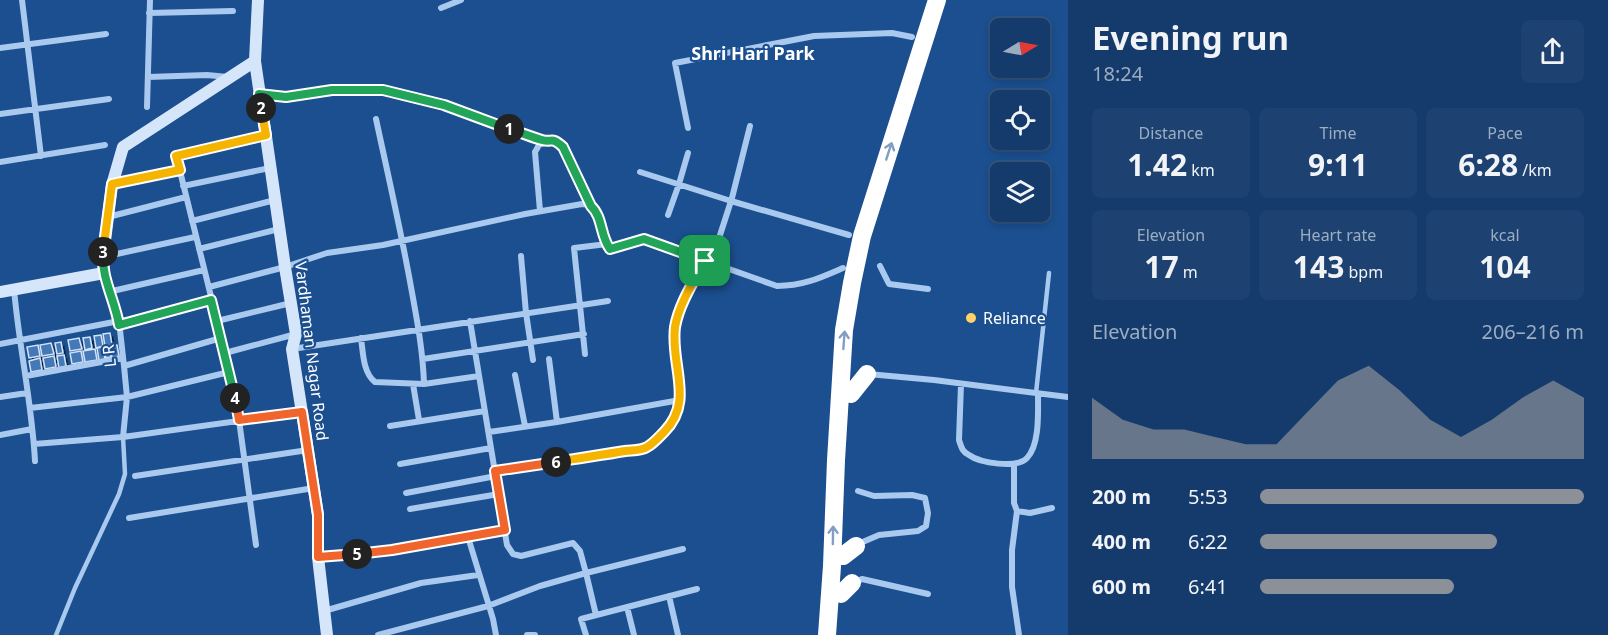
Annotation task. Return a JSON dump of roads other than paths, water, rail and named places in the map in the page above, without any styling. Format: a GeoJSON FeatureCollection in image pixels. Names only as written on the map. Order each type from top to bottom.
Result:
{"type":"FeatureCollection","features":[{"type":"Feature","properties":{"kind":"highway"},"geometry":{"type":"LineString","coordinates":[[827,635],[844,330],[852,240],[916,38],[937,0]]}},
{"type":"Feature","properties":{"kind":"highway"},"geometry":{"type":"LineString","coordinates":[[851,394],[867,374]]}},
{"type":"Feature","properties":{"kind":"street"},"geometry":{"type":"LineString","coordinates":[[22,0],[40,156]]}},
{"type":"Feature","properties":{"kind":"street"},"geometry":{"type":"LineString","coordinates":[[147,107],[150,0]]}},
{"type":"Feature","properties":{"kind":"street","name":"Vardhaman Nagar Road"},"geometry":{"type":"LineString","coordinates":[[258,0],[255,61],[296,334],[292,349],[318,515],[318,557],[327,635]]}},
{"type":"Feature","properties":{"kind":"street"},"geometry":{"type":"LineString","coordinates":[[441,8],[461,0]]}},
{"type":"Feature","properties":{"kind":"street"},"geometry":{"type":"LineString","coordinates":[[149,13],[233,11]]}},
{"type":"Feature","properties":{"kind":"street"},"geometry":{"type":"LineString","coordinates":[[688,128],[675,63],[814,36],[892,33],[916,38]]}},
{"type":"Feature","properties":{"kind":"street"},"geometry":{"type":"LineString","coordinates":[[0,48],[106,34]]}},
{"type":"Feature","properties":{"kind":"street"},"geometry":{"type":"LineString","coordinates":[[0,292],[104,273],[103,257],[107,217],[112,184],[123,147],[255,61]]}},
{"type":"Feature","properties":{"kind":"street"},"geometry":{"type":"LineString","coordinates":[[148,77],[207,75],[230,77]]}},
{"type":"Feature","properties":{"kind":"street"},"geometry":{"type":"LineString","coordinates":[[259,94],[286,97],[332,90],[383,90],[444,105],[545,141]]}},
{"type":"Feature","properties":{"kind":"street"},"geometry":{"type":"LineString","coordinates":[[0,114],[109,99]]}},
{"type":"Feature","properties":{"kind":"street"},"geometry":{"type":"LineString","coordinates":[[376,120],[403,241],[419,329],[424,384]]}},
{"type":"Feature","properties":{"kind":"street"},"geometry":{"type":"LineString","coordinates":[[406,493],[496,473],[646,448],[670,426],[677,414],[680,400],[675,354],[675,325],[682,305],[708,262],[731,201],[750,126]]}},
{"type":"Feature","properties":{"kind":"street"},"geometry":{"type":"LineString","coordinates":[[256,545],[239,420],[225,353],[176,156],[266,135]]}},
{"type":"Feature","properties":{"kind":"street"},"geometry":{"type":"LineString","coordinates":[[540,211],[535,152],[545,141],[557,141],[563,147],[591,206],[597,213],[610,249],[644,239],[777,286],[793,286],[811,282],[843,268]]}},
{"type":"Feature","properties":{"kind":"street"},"geometry":{"type":"LineString","coordinates":[[0,162],[105,145]]}},
{"type":"Feature","properties":{"kind":"street"},"geometry":{"type":"LineString","coordinates":[[668,215],[688,153]]}},
{"type":"Feature","properties":{"kind":"street"},"geometry":{"type":"LineString","coordinates":[[183,186],[271,168]]}},
{"type":"Feature","properties":{"kind":"street"},"geometry":{"type":"LineString","coordinates":[[112,184],[180,170]]}},
{"type":"Feature","properties":{"kind":"street"},"geometry":{"type":"LineString","coordinates":[[640,172],[852,240]]}},
{"type":"Feature","properties":{"kind":"street"},"geometry":{"type":"LineString","coordinates":[[107,217],[186,197]]}},
{"type":"Feature","properties":{"kind":"street"},"geometry":{"type":"LineString","coordinates":[[192,221],[275,200]]}},
{"type":"Feature","properties":{"kind":"street"},"geometry":{"type":"LineString","coordinates":[[208,286],[285,267],[327,253],[383,245],[540,211],[582,204],[591,206]]}},
{"type":"Feature","properties":{"kind":"street"},"geometry":{"type":"LineString","coordinates":[[199,249],[279,229]]}},
{"type":"Feature","properties":{"kind":"street"},"geometry":{"type":"LineString","coordinates":[[103,257],[195,237]]}},
{"type":"Feature","properties":{"kind":"street"},"geometry":{"type":"LineString","coordinates":[[585,354],[574,248],[607,244]]}},
{"type":"Feature","properties":{"kind":"street"},"geometry":{"type":"LineString","coordinates":[[521,256],[533,360]]}},
{"type":"Feature","properties":{"kind":"street"},"geometry":{"type":"LineString","coordinates":[[880,266],[889,284],[928,289]]}},
{"type":"Feature","properties":{"kind":"street"},"geometry":{"type":"LineString","coordinates":[[108,292],[204,270]]}},
{"type":"Feature","properties":{"kind":"street","name":"L R"},"geometry":{"type":"LineString","coordinates":[[104,273],[119,323],[124,362],[127,397],[123,437]]}},
{"type":"Feature","properties":{"kind":"street"},"geometry":{"type":"LineString","coordinates":[[14,289],[35,461]]}},
{"type":"Feature","properties":{"kind":"street"},"geometry":{"type":"LineString","coordinates":[[0,344],[119,323],[211,300]]}},
{"type":"Feature","properties":{"kind":"street"},"geometry":{"type":"LineString","coordinates":[[292,349],[608,301]]}},
{"type":"Feature","properties":{"kind":"street"},"geometry":{"type":"LineString","coordinates":[[217,321],[291,303]]}},
{"type":"Feature","properties":{"kind":"street"},"geometry":{"type":"LineString","coordinates":[[470,321],[509,550],[516,556],[573,543],[580,551],[596,615]]}},
{"type":"Feature","properties":{"kind":"street"},"geometry":{"type":"LineString","coordinates":[[225,353],[296,334]]}},
{"type":"Feature","properties":{"kind":"street"},"geometry":{"type":"LineString","coordinates":[[423,359],[584,334]]}},
{"type":"Feature","properties":{"kind":"street"},"geometry":{"type":"LineString","coordinates":[[26,376],[124,362],[221,338]]}},
{"type":"Feature","properties":{"kind":"street"},"geometry":{"type":"LineString","coordinates":[[361,338],[367,371],[372,380],[379,383],[424,384],[479,376]]}},
{"type":"Feature","properties":{"kind":"street"},"geometry":{"type":"LineString","coordinates":[[549,359],[557,422]]}},
{"type":"Feature","properties":{"kind":"street"},"geometry":{"type":"LineString","coordinates":[[30,408],[127,397],[229,372]]}},
{"type":"Feature","properties":{"kind":"street"},"geometry":{"type":"LineString","coordinates":[[867,374],[1068,397]]}},
{"type":"Feature","properties":{"kind":"street"},"geometry":{"type":"LineString","coordinates":[[515,375],[525,426]]}},
{"type":"Feature","properties":{"kind":"street"},"geometry":{"type":"LineString","coordinates":[[413,384],[419,420]]}},
{"type":"Feature","properties":{"kind":"street"},"geometry":{"type":"LineString","coordinates":[[961,384],[959,440],[963,451],[977,459],[1002,464],[1021,463],[1033,450],[1036,435],[1037,393]]}},
{"type":"Feature","properties":{"kind":"street"},"geometry":{"type":"LineString","coordinates":[[0,397],[27,393]]}},
{"type":"Feature","properties":{"kind":"street"},"geometry":{"type":"LineString","coordinates":[[489,432],[680,400]]}},
{"type":"Feature","properties":{"kind":"street"},"geometry":{"type":"LineString","coordinates":[[390,426],[485,411]]}},
{"type":"Feature","properties":{"kind":"street"},"geometry":{"type":"LineString","coordinates":[[34,444],[123,437],[302,412]]}},
{"type":"Feature","properties":{"kind":"street"},"geometry":{"type":"LineString","coordinates":[[0,435],[32,429]]}},
{"type":"Feature","properties":{"kind":"street"},"geometry":{"type":"LineString","coordinates":[[400,464],[491,448]]}},
{"type":"Feature","properties":{"kind":"street"},"geometry":{"type":"LineString","coordinates":[[135,477],[308,450]]}},
{"type":"Feature","properties":{"kind":"street"},"geometry":{"type":"LineString","coordinates":[[1014,465],[1014,503],[1017,511],[1012,550],[1012,587],[1019,635]]}},
{"type":"Feature","properties":{"kind":"street"},"geometry":{"type":"LineString","coordinates":[[129,518],[314,488]]}},
{"type":"Feature","properties":{"kind":"street"},"geometry":{"type":"LineString","coordinates":[[849,551],[879,535],[918,531],[926,526],[928,513],[925,498],[912,495],[874,496],[858,492]]}},
{"type":"Feature","properties":{"kind":"street"},"geometry":{"type":"LineString","coordinates":[[410,509],[499,494]]}},
{"type":"Feature","properties":{"kind":"street"},"geometry":{"type":"LineString","coordinates":[[1017,511],[1025,513],[1052,508]]}},
{"type":"Feature","properties":{"kind":"street"},"geometry":{"type":"LineString","coordinates":[[318,557],[392,550],[505,530]]}},
{"type":"Feature","properties":{"kind":"street"},"geometry":{"type":"LineString","coordinates":[[468,537],[496,635]]}},
{"type":"Feature","properties":{"kind":"street"},"geometry":{"type":"LineString","coordinates":[[378,635],[488,606],[540,586],[586,573],[683,549]]}},
{"type":"Feature","properties":{"kind":"street"},"geometry":{"type":"LineString","coordinates":[[324,611],[421,584],[478,575]]}},
{"type":"Feature","properties":{"kind":"street"},"geometry":{"type":"LineString","coordinates":[[847,589],[862,579],[928,594]]}},
{"type":"Feature","properties":{"kind":"street"},"geometry":{"type":"LineString","coordinates":[[586,635],[581,619],[697,590]]}},
{"type":"Feature","properties":{"kind":"street"},"geometry":{"type":"LineString","coordinates":[[669,596],[678,635]]}},
{"type":"Feature","properties":{"kind":"street"},"geometry":{"type":"LineString","coordinates":[[627,607],[634,635]]}},
{"type":"Feature","properties":{"kind":"street"},"geometry":{"type":"LineString","coordinates":[[527,635],[535,635]]}},
{"type":"Feature","properties":{"kind":"lane"},"geometry":{"type":"LineString","coordinates":[[1037,393],[1049,273]]}},
{"type":"Feature","properties":{"kind":"lane"},"geometry":{"type":"LineString","coordinates":[[56,635],[75,588],[119,494],[125,474],[123,437]]}},
{"type":"Feature","properties":{"kind":"place","name":"Reliance"},"geometry":{"type":"Point","coordinates":[971,318]}},
{"type":"Feature","properties":{"kind":"district","name":"Shri Hari Park"},"geometry":{"type":"Point","coordinates":[753,53]}}]}
